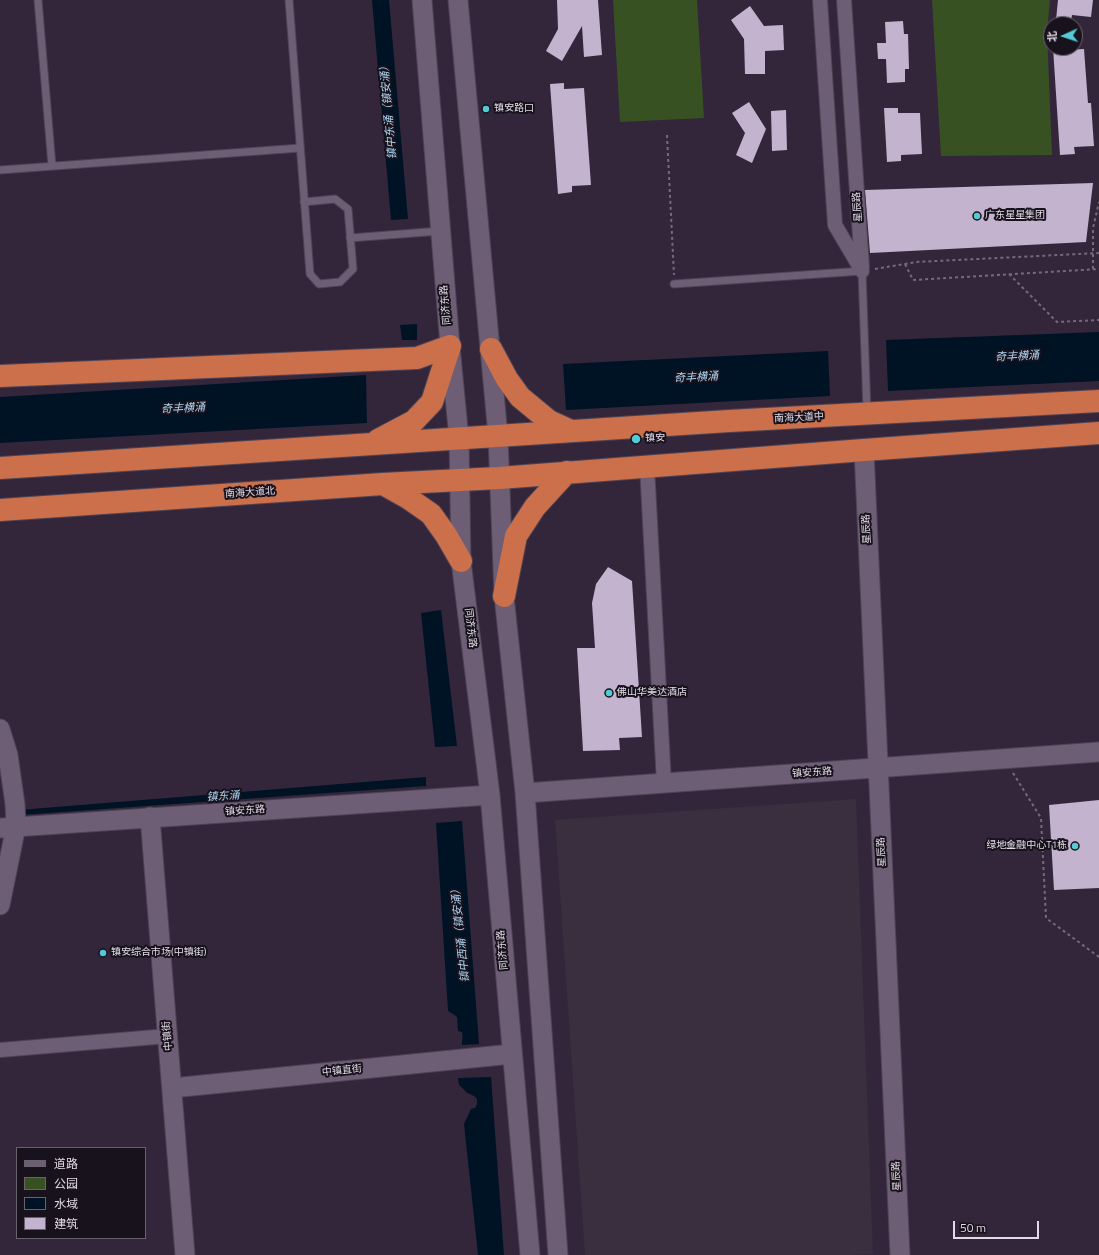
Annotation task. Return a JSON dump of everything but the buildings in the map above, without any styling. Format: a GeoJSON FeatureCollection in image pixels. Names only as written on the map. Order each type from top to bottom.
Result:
{"type":"FeatureCollection","features":[{"type":"Feature","properties":{"kind":"highway"},"geometry":{"type":"LineString","coordinates":[[0,376],[417,358],[450,346]]}},
{"type":"Feature","properties":{"kind":"highway"},"geometry":{"type":"LineString","coordinates":[[370,444],[414,421],[432,402],[450,346]]}},
{"type":"Feature","properties":{"kind":"highway"},"geometry":{"type":"LineString","coordinates":[[491,349],[507,379],[520,397],[549,421],[573,431]]}},
{"type":"Feature","properties":{"kind":"highway","name":"南海大道中"},"geometry":{"type":"LineString","coordinates":[[498,436],[730,421],[1099,401]]}},
{"type":"Feature","properties":{"kind":"highway"},"geometry":{"type":"LineString","coordinates":[[499,478],[1097,431]]}},
{"type":"Feature","properties":{"kind":"highway"},"geometry":{"type":"LineString","coordinates":[[0,468],[498,436]]}},
{"type":"Feature","properties":{"kind":"highway"},"geometry":{"type":"LineString","coordinates":[[504,596],[516,536],[535,507],[567,472]]}},
{"type":"Feature","properties":{"kind":"highway","name":"南海大道北"},"geometry":{"type":"LineString","coordinates":[[0,510],[383,484],[499,478]]}},
{"type":"Feature","properties":{"kind":"highway"},"geometry":{"type":"LineString","coordinates":[[383,484],[408,498],[431,514],[446,535],[461,561]]}},
{"type":"Feature","properties":{"kind":"street","name":"同济东路"},"geometry":{"type":"LineString","coordinates":[[422,0],[440,231],[459,439],[461,561],[490,794],[530,1255]]}},
{"type":"Feature","properties":{"kind":"street"},"geometry":{"type":"LineString","coordinates":[[458,0],[498,436],[504,596],[525,793],[558,1255]]}},
{"type":"Feature","properties":{"kind":"street"},"geometry":{"type":"LineString","coordinates":[[820,0],[835,225],[862,271]]}},
{"type":"Feature","properties":{"kind":"street","name":"星辰路"},"geometry":{"type":"LineString","coordinates":[[844,0],[862,271]]}},
{"type":"Feature","properties":{"kind":"street","name":"星辰路"},"geometry":{"type":"LineString","coordinates":[[864,450],[900,1255]]}},
{"type":"Feature","properties":{"kind":"street"},"geometry":{"type":"LineString","coordinates":[[647,466],[664,783]]}},
{"type":"Feature","properties":{"kind":"street"},"geometry":{"type":"LineString","coordinates":[[0,729],[8,755],[15,804],[8,827],[0,905]]}},
{"type":"Feature","properties":{"kind":"street","name":"镇安东路"},"geometry":{"type":"LineString","coordinates":[[525,793],[1099,752]]}},
{"type":"Feature","properties":{"kind":"street","name":"镇安东路"},"geometry":{"type":"LineString","coordinates":[[8,827],[490,794]]}},
{"type":"Feature","properties":{"kind":"street","name":"中镇街"},"geometry":{"type":"LineString","coordinates":[[150,817],[186,1255]]}},
{"type":"Feature","properties":{"kind":"street"},"geometry":{"type":"LineString","coordinates":[[0,1050],[168,1036]]}},
{"type":"Feature","properties":{"kind":"street","name":"中镇直街"},"geometry":{"type":"LineString","coordinates":[[172,1088],[512,1054]]}},
{"type":"Feature","properties":{"kind":"lane"},"geometry":{"type":"LineString","coordinates":[[38,0],[52,166]]}},
{"type":"Feature","properties":{"kind":"lane"},"geometry":{"type":"LineString","coordinates":[[289,0],[304,202],[310,274],[319,284],[340,282],[353,268],[348,209],[335,199],[304,202]]}},
{"type":"Feature","properties":{"kind":"lane"},"geometry":{"type":"LineString","coordinates":[[0,170],[300,148]]}},
{"type":"Feature","properties":{"kind":"lane"},"geometry":{"type":"LineString","coordinates":[[350,238],[440,231]]}},
{"type":"Feature","properties":{"kind":"lane"},"geometry":{"type":"LineString","coordinates":[[674,284],[862,271]]}},
{"type":"Feature","properties":{"kind":"lane","name":"星辰路"},"geometry":{"type":"LineString","coordinates":[[862,271],[867,414]]}},
{"type":"Feature","properties":{"kind":"path"},"geometry":{"type":"LineString","coordinates":[[667,135],[674,284]]}},
{"type":"Feature","properties":{"kind":"path"},"geometry":{"type":"LineString","coordinates":[[1093,269],[1093,228],[1099,202]]}},
{"type":"Feature","properties":{"kind":"path"},"geometry":{"type":"LineString","coordinates":[[862,271],[916,262],[1099,253]]}},
{"type":"Feature","properties":{"kind":"path"},"geometry":{"type":"LineString","coordinates":[[905,264],[913,280],[1099,269]]}},
{"type":"Feature","properties":{"kind":"path"},"geometry":{"type":"LineString","coordinates":[[1009,274],[1057,322],[1099,320]]}},
{"type":"Feature","properties":{"kind":"path"},"geometry":{"type":"LineString","coordinates":[[1004,759],[1041,818],[1046,918],[1099,957]]}},
{"type":"Feature","properties":{"kind":"shaded area"},"geometry":{"type":"Polygon","coordinates":[[[856,799],[873,1254],[585,1255],[555,820],[856,799]]]}},
{"type":"Feature","properties":{"kind":"green space"},"geometry":{"type":"Polygon","coordinates":[[[613,0],[697,0],[704,118],[620,122],[613,0]]]}},
{"type":"Feature","properties":{"kind":"green space"},"geometry":{"type":"Polygon","coordinates":[[[932,0],[1050,0],[1048,16],[1043,16],[1043,56],[1048,56],[1052,155],[941,156],[932,0]]]}},
{"type":"Feature","properties":{"kind":"water","name":"镇中东涌（镇安涌）"},"geometry":{"type":"Polygon","coordinates":[[[372,0],[389,0],[408,219],[391,220],[372,0]]]}},
{"type":"Feature","properties":{"kind":"water"},"geometry":{"type":"Polygon","coordinates":[[[417,324],[417,340],[402,340],[400,325],[417,324]]]}},
{"type":"Feature","properties":{"kind":"water","name":"奇丰横涌"},"geometry":{"type":"Polygon","coordinates":[[[1099,332],[1099,381],[888,391],[886,340],[1099,332]]]}},
{"type":"Feature","properties":{"kind":"water","name":"奇丰横涌"},"geometry":{"type":"Polygon","coordinates":[[[828,351],[830,396],[566,410],[563,364],[828,351]]]}},
{"type":"Feature","properties":{"kind":"water","name":"奇丰横涌"},"geometry":{"type":"Polygon","coordinates":[[[366,375],[367,423],[0,443],[0,397],[366,375]]]}},
{"type":"Feature","properties":{"kind":"water"},"geometry":{"type":"Polygon","coordinates":[[[441,610],[457,746],[435,747],[421,613],[441,610]]]}},
{"type":"Feature","properties":{"kind":"water","name":"镇东涌"},"geometry":{"type":"Polygon","coordinates":[[[426,777],[426,786],[20,815],[19,810],[426,777]]]}},
{"type":"Feature","properties":{"kind":"water","name":"镇中西涌（镇安涌）"},"geometry":{"type":"Polygon","coordinates":[[[462,821],[479,1044],[462,1045],[462,1032],[458,1031],[457,1017],[448,1011],[436,823],[462,821]]]}},
{"type":"Feature","properties":{"kind":"water"},"geometry":{"type":"Polygon","coordinates":[[[491,1077],[504,1255],[478,1255],[464,1124],[471,1109],[475,1108],[477,1099],[466,1092],[459,1085],[458,1078],[491,1077]]]}},
{"type":"Feature","properties":{"kind":"place","name":"镇安路口"},"geometry":{"type":"Point","coordinates":[486,109]}},
{"type":"Feature","properties":{"kind":"place","name":"广东星星集团"},"geometry":{"type":"Point","coordinates":[977,216]}},
{"type":"Feature","properties":{"kind":"place","name":"镇安"},"geometry":{"type":"Point","coordinates":[636,439]}},
{"type":"Feature","properties":{"kind":"place","name":"佛山华美达酒店"},"geometry":{"type":"Point","coordinates":[609,693]}},
{"type":"Feature","properties":{"kind":"place","name":"绿地金融中心T1栋"},"geometry":{"type":"Point","coordinates":[1075,846]}},
{"type":"Feature","properties":{"kind":"place","name":"镇安综合市场(中镇街)"},"geometry":{"type":"Point","coordinates":[103,953]}}]}
